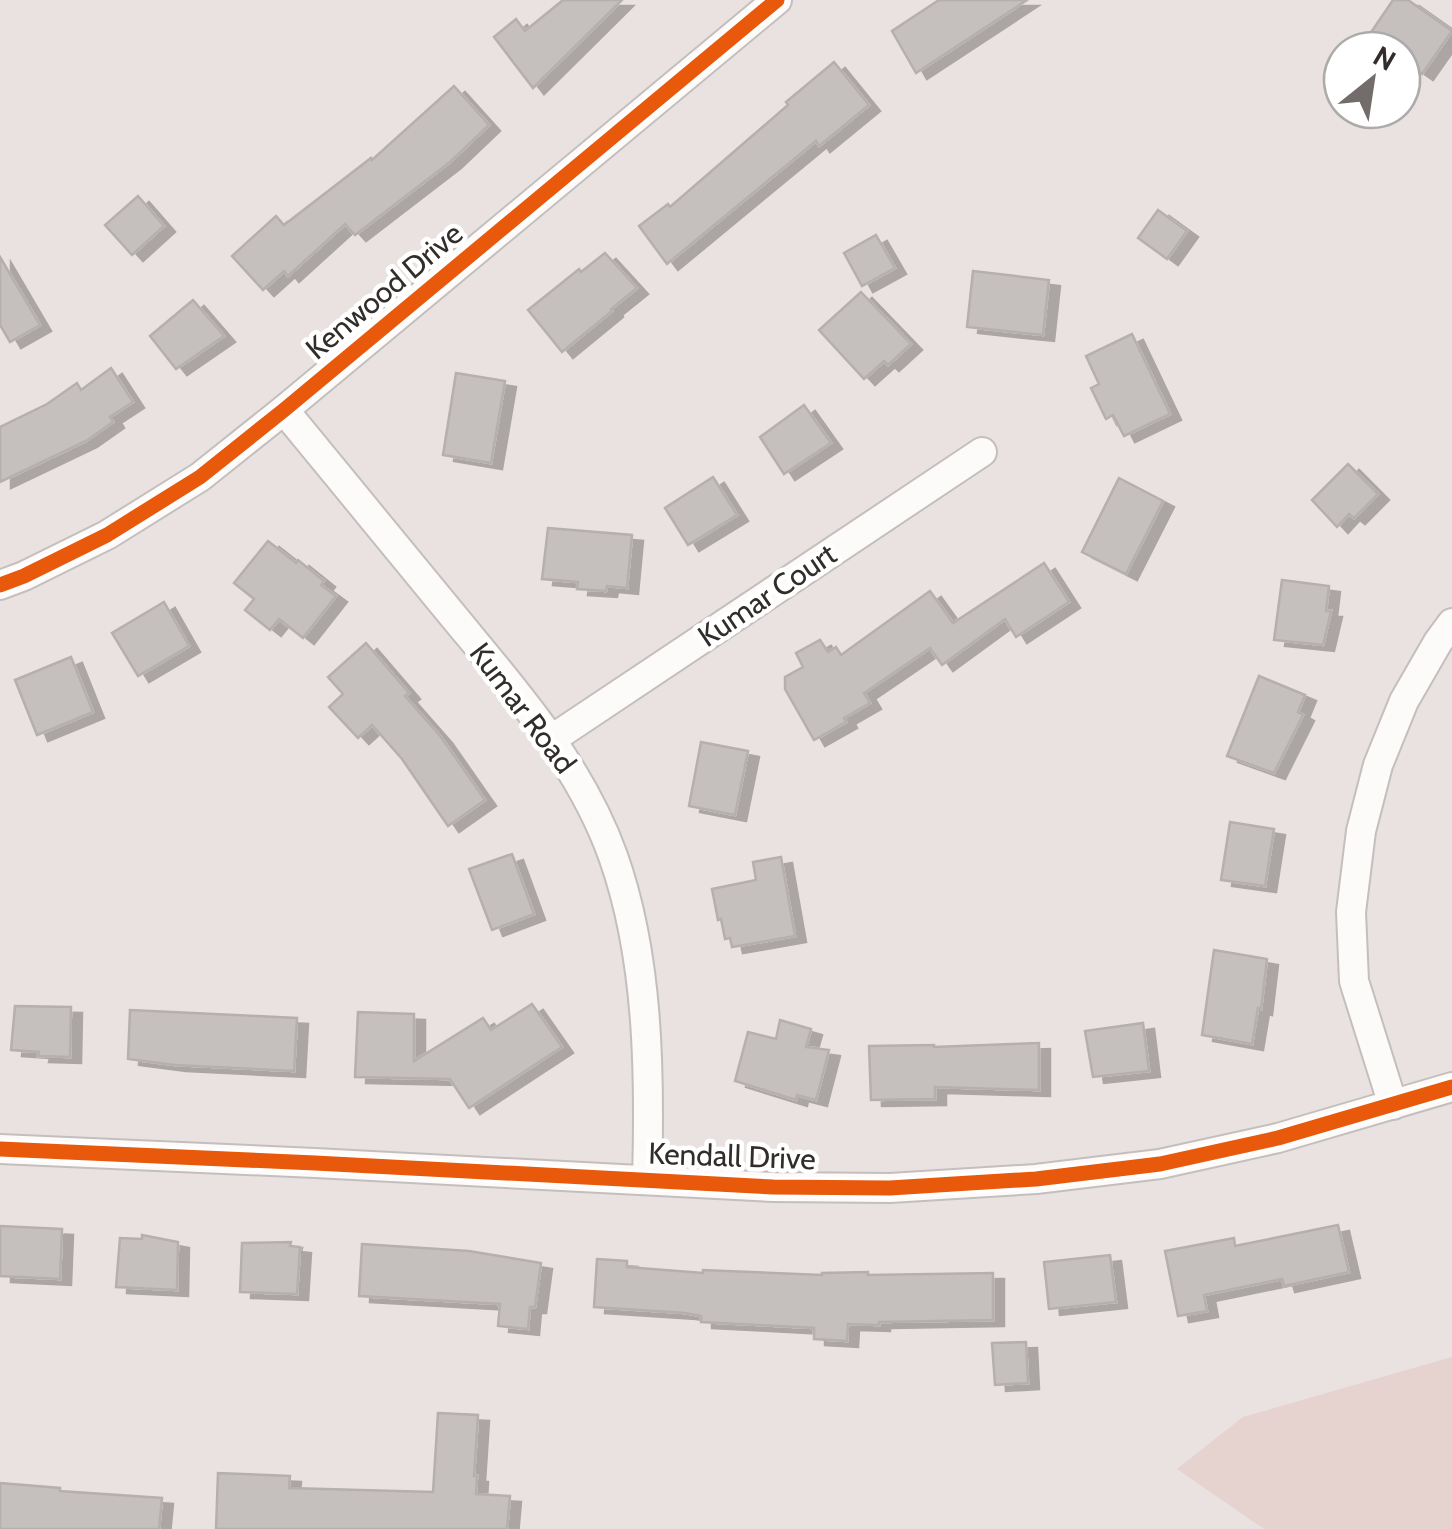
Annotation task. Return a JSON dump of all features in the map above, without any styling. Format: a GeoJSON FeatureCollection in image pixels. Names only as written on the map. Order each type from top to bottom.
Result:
{"type":"FeatureCollection","features":[{"type":"Feature","properties":{"kind":"street","name":"Kenwood Drive"},"geometry":{"type":"LineString","coordinates":[[0,585],[107,536],[200,478],[777,0]]}},
{"type":"Feature","properties":{"kind":"street","name":"Kumar Road"},"geometry":{"type":"LineString","coordinates":[[284,410],[552,739],[584,791],[612,854],[628,905],[644,1007],[649,1111],[647,1180]]}},
{"type":"Feature","properties":{"kind":"street","name":"Kumar Court"},"geometry":{"type":"LineString","coordinates":[[552,739],[982,452]]}},
{"type":"Feature","properties":{"kind":"street"},"geometry":{"type":"LineString","coordinates":[[1393,1105],[1354,981],[1351,912],[1360,831],[1378,765],[1404,701],[1452,623]]}},
{"type":"Feature","properties":{"kind":"street","name":"Kendall Drive"},"geometry":{"type":"LineString","coordinates":[[0,1149],[774,1187],[890,1188],[1036,1180],[1160,1164],[1278,1138],[1452,1087]]}},
{"type":"Feature","properties":{"kind":"shaded area"},"geometry":{"type":"Polygon","coordinates":[[[1452,1357],[1452,1529],[1264,1529],[1177,1469],[1243,1417],[1452,1357]]]}},
{"type":"Feature","properties":{"kind":"building"},"geometry":{"type":"Polygon","coordinates":[[[563,0],[622,0],[533,88],[494,37],[516,19],[525,31],[563,0]]]}},
{"type":"Feature","properties":{"kind":"building"},"geometry":{"type":"Polygon","coordinates":[[[939,0],[1027,0],[916,73],[892,31],[939,0]]]}},
{"type":"Feature","properties":{"kind":"building"},"geometry":{"type":"Polygon","coordinates":[[[1393,0],[1408,0],[1452,31],[1422,74],[1422,30],[1373,30],[1393,0]]]}},
{"type":"Feature","properties":{"kind":"building"},"geometry":{"type":"Polygon","coordinates":[[[834,62],[869,105],[819,146],[816,141],[667,264],[639,226],[668,204],[670,207],[834,62]]]}},
{"type":"Feature","properties":{"kind":"building"},"geometry":{"type":"Polygon","coordinates":[[[454,86],[489,125],[450,162],[355,235],[345,224],[288,276],[284,271],[263,290],[232,256],[276,216],[284,225],[372,160],[454,86]]]}},
{"type":"Feature","properties":{"kind":"building"},"geometry":{"type":"Polygon","coordinates":[[[138,196],[164,226],[132,255],[105,225],[138,196]]]}},
{"type":"Feature","properties":{"kind":"building"},"geometry":{"type":"Polygon","coordinates":[[[1158,210],[1187,231],[1167,259],[1138,238],[1158,210]]]}},
{"type":"Feature","properties":{"kind":"building"},"geometry":{"type":"Polygon","coordinates":[[[876,235],[895,268],[862,286],[844,253],[876,235]]]}},
{"type":"Feature","properties":{"kind":"building"},"geometry":{"type":"Polygon","coordinates":[[[605,253],[637,288],[562,352],[528,310],[605,253]]]}},
{"type":"Feature","properties":{"kind":"building"},"geometry":{"type":"Polygon","coordinates":[[[0,257],[40,325],[10,342],[0,325],[0,257]]]}},
{"type":"Feature","properties":{"kind":"building"},"geometry":{"type":"Polygon","coordinates":[[[973,271],[1049,280],[1043,335],[967,327],[973,271]]]}},
{"type":"Feature","properties":{"kind":"building"},"geometry":{"type":"Polygon","coordinates":[[[861,292],[911,344],[888,365],[884,361],[864,379],[819,330],[861,292]]]}},
{"type":"Feature","properties":{"kind":"building"},"geometry":{"type":"Polygon","coordinates":[[[193,300],[224,336],[176,369],[150,336],[193,300]]]}},
{"type":"Feature","properties":{"kind":"building"},"geometry":{"type":"Polygon","coordinates":[[[1132,334],[1170,414],[1124,436],[1113,415],[1106,419],[1091,388],[1099,384],[1086,356],[1132,334]]]}},
{"type":"Feature","properties":{"kind":"building"},"geometry":{"type":"Polygon","coordinates":[[[111,368],[133,402],[110,417],[113,422],[86,441],[0,482],[0,427],[47,404],[77,383],[81,390],[111,368]]]}},
{"type":"Feature","properties":{"kind":"building"},"geometry":{"type":"Polygon","coordinates":[[[456,373],[505,381],[491,463],[443,455],[456,373]]]}},
{"type":"Feature","properties":{"kind":"building"},"geometry":{"type":"Polygon","coordinates":[[[804,405],[831,443],[784,474],[760,437],[804,405]]]}},
{"type":"Feature","properties":{"kind":"building"},"geometry":{"type":"Polygon","coordinates":[[[1348,464],[1378,494],[1354,518],[1349,514],[1337,527],[1312,500],[1348,464]]]}},
{"type":"Feature","properties":{"kind":"building"},"geometry":{"type":"Polygon","coordinates":[[[713,477],[737,515],[688,545],[665,508],[713,477]]]}},
{"type":"Feature","properties":{"kind":"building"},"geometry":{"type":"Polygon","coordinates":[[[1119,478],[1163,501],[1126,574],[1082,552],[1119,478]]]}},
{"type":"Feature","properties":{"kind":"building"},"geometry":{"type":"Polygon","coordinates":[[[548,528],[632,535],[627,588],[577,589],[578,582],[542,579],[548,528]]]}},
{"type":"Feature","properties":{"kind":"building"},"geometry":{"type":"Polygon","coordinates":[[[268,541],[324,581],[321,585],[336,596],[303,638],[279,619],[270,630],[245,610],[254,599],[234,583],[268,541]]]}},
{"type":"Feature","properties":{"kind":"building"},"geometry":{"type":"Polygon","coordinates":[[[1044,563],[1069,602],[1016,637],[1005,619],[942,665],[930,648],[864,693],[870,703],[814,740],[785,689],[785,677],[803,667],[796,653],[820,640],[828,652],[836,647],[841,655],[930,591],[953,623],[1044,563]]]}},
{"type":"Feature","properties":{"kind":"building"},"geometry":{"type":"Polygon","coordinates":[[[1282,580],[1329,586],[1326,611],[1331,611],[1323,645],[1274,640],[1282,580]]]}},
{"type":"Feature","properties":{"kind":"building"},"geometry":{"type":"Polygon","coordinates":[[[164,602],[189,646],[138,676],[112,633],[164,602]]]}},
{"type":"Feature","properties":{"kind":"building"},"geometry":{"type":"Polygon","coordinates":[[[366,643],[409,693],[405,696],[441,737],[485,800],[448,826],[402,759],[372,725],[358,738],[329,707],[343,694],[328,677],[366,643]]]}},
{"type":"Feature","properties":{"kind":"building"},"geometry":{"type":"Polygon","coordinates":[[[71,657],[93,712],[37,735],[15,680],[71,657]]]}},
{"type":"Feature","properties":{"kind":"building"},"geometry":{"type":"Polygon","coordinates":[[[1259,676],[1305,695],[1298,712],[1303,715],[1274,773],[1227,756],[1259,676]]]}},
{"type":"Feature","properties":{"kind":"building"},"geometry":{"type":"Polygon","coordinates":[[[701,742],[748,751],[735,815],[689,806],[701,742]]]}},
{"type":"Feature","properties":{"kind":"building"},"geometry":{"type":"Polygon","coordinates":[[[1230,822],[1274,829],[1265,886],[1221,880],[1230,822]]]}},
{"type":"Feature","properties":{"kind":"building"},"geometry":{"type":"Polygon","coordinates":[[[512,854],[534,914],[492,930],[469,869],[512,854]]]}},
{"type":"Feature","properties":{"kind":"building"},"geometry":{"type":"Polygon","coordinates":[[[781,857],[795,936],[732,947],[730,938],[725,939],[721,919],[718,920],[712,889],[756,880],[753,862],[781,857]]]}},
{"type":"Feature","properties":{"kind":"building"},"geometry":{"type":"Polygon","coordinates":[[[1214,950],[1267,959],[1252,1044],[1202,1035],[1214,950]]]}},
{"type":"Feature","properties":{"kind":"building"},"geometry":{"type":"Polygon","coordinates":[[[532,1004],[562,1047],[469,1108],[450,1079],[355,1077],[358,1012],[414,1014],[414,1061],[483,1018],[491,1030],[532,1004]]]}},
{"type":"Feature","properties":{"kind":"building"},"geometry":{"type":"Polygon","coordinates":[[[15,1006],[71,1007],[70,1057],[11,1050],[15,1006]]]}},
{"type":"Feature","properties":{"kind":"building"},"geometry":{"type":"Polygon","coordinates":[[[130,1010],[297,1018],[294,1071],[128,1059],[130,1010]]]}},
{"type":"Feature","properties":{"kind":"building"},"geometry":{"type":"Polygon","coordinates":[[[780,1020],[811,1029],[806,1047],[829,1050],[816,1100],[797,1095],[796,1100],[735,1081],[748,1032],[776,1039],[780,1020]]]}},
{"type":"Feature","properties":{"kind":"building"},"geometry":{"type":"Polygon","coordinates":[[[1143,1023],[1149,1071],[1093,1077],[1085,1031],[1143,1023]]]}},
{"type":"Feature","properties":{"kind":"building"},"geometry":{"type":"Polygon","coordinates":[[[1039,1043],[1039,1090],[935,1087],[935,1099],[871,1100],[869,1046],[1039,1043]]]}},
{"type":"Feature","properties":{"kind":"building"},"geometry":{"type":"Polygon","coordinates":[[[1338,1225],[1349,1272],[1284,1286],[1282,1279],[1204,1295],[1207,1311],[1178,1316],[1165,1251],[1234,1238],[1235,1246],[1338,1225]]]}},
{"type":"Feature","properties":{"kind":"building"},"geometry":{"type":"Polygon","coordinates":[[[0,1226],[62,1229],[60,1279],[0,1276],[0,1226]]]}},
{"type":"Feature","properties":{"kind":"building"},"geometry":{"type":"Polygon","coordinates":[[[142,1235],[178,1242],[177,1290],[116,1287],[120,1238],[142,1239],[142,1235]]]}},
{"type":"Feature","properties":{"kind":"building"},"geometry":{"type":"Polygon","coordinates":[[[291,1242],[290,1246],[300,1247],[297,1294],[240,1292],[242,1243],[291,1242]]]}},
{"type":"Feature","properties":{"kind":"building"},"geometry":{"type":"Polygon","coordinates":[[[362,1244],[469,1251],[541,1263],[528,1329],[498,1326],[500,1304],[359,1296],[362,1244]]]}},
{"type":"Feature","properties":{"kind":"building"},"geometry":{"type":"Polygon","coordinates":[[[1110,1255],[1116,1302],[1049,1309],[1044,1262],[1110,1255]]]}},
{"type":"Feature","properties":{"kind":"building"},"geometry":{"type":"Polygon","coordinates":[[[597,1259],[627,1261],[627,1267],[703,1273],[993,1273],[993,1320],[848,1324],[847,1341],[814,1339],[814,1328],[701,1322],[701,1316],[685,1313],[594,1307],[597,1259]]]}},
{"type":"Feature","properties":{"kind":"building"},"geometry":{"type":"Polygon","coordinates":[[[1026,1342],[1028,1383],[995,1385],[992,1343],[1026,1342]]]}},
{"type":"Feature","properties":{"kind":"building"},"geometry":{"type":"Polygon","coordinates":[[[438,1413],[478,1415],[476,1494],[510,1496],[507,1529],[216,1529],[218,1473],[290,1476],[289,1488],[433,1492],[438,1413]]]}},
{"type":"Feature","properties":{"kind":"building"},"geometry":{"type":"Polygon","coordinates":[[[0,1483],[162,1498],[159,1529],[0,1529],[0,1483]]]}},
{"type":"Feature","properties":{"kind":"cycle path"},"geometry":{"type":"LineString","coordinates":[[0,585],[107,535],[200,477],[777,0]]}},
{"type":"Feature","properties":{"kind":"cycle path"},"geometry":{"type":"LineString","coordinates":[[0,1149],[773,1187],[890,1188],[1036,1179],[1160,1164],[1278,1138],[1452,1087]]}}]}
